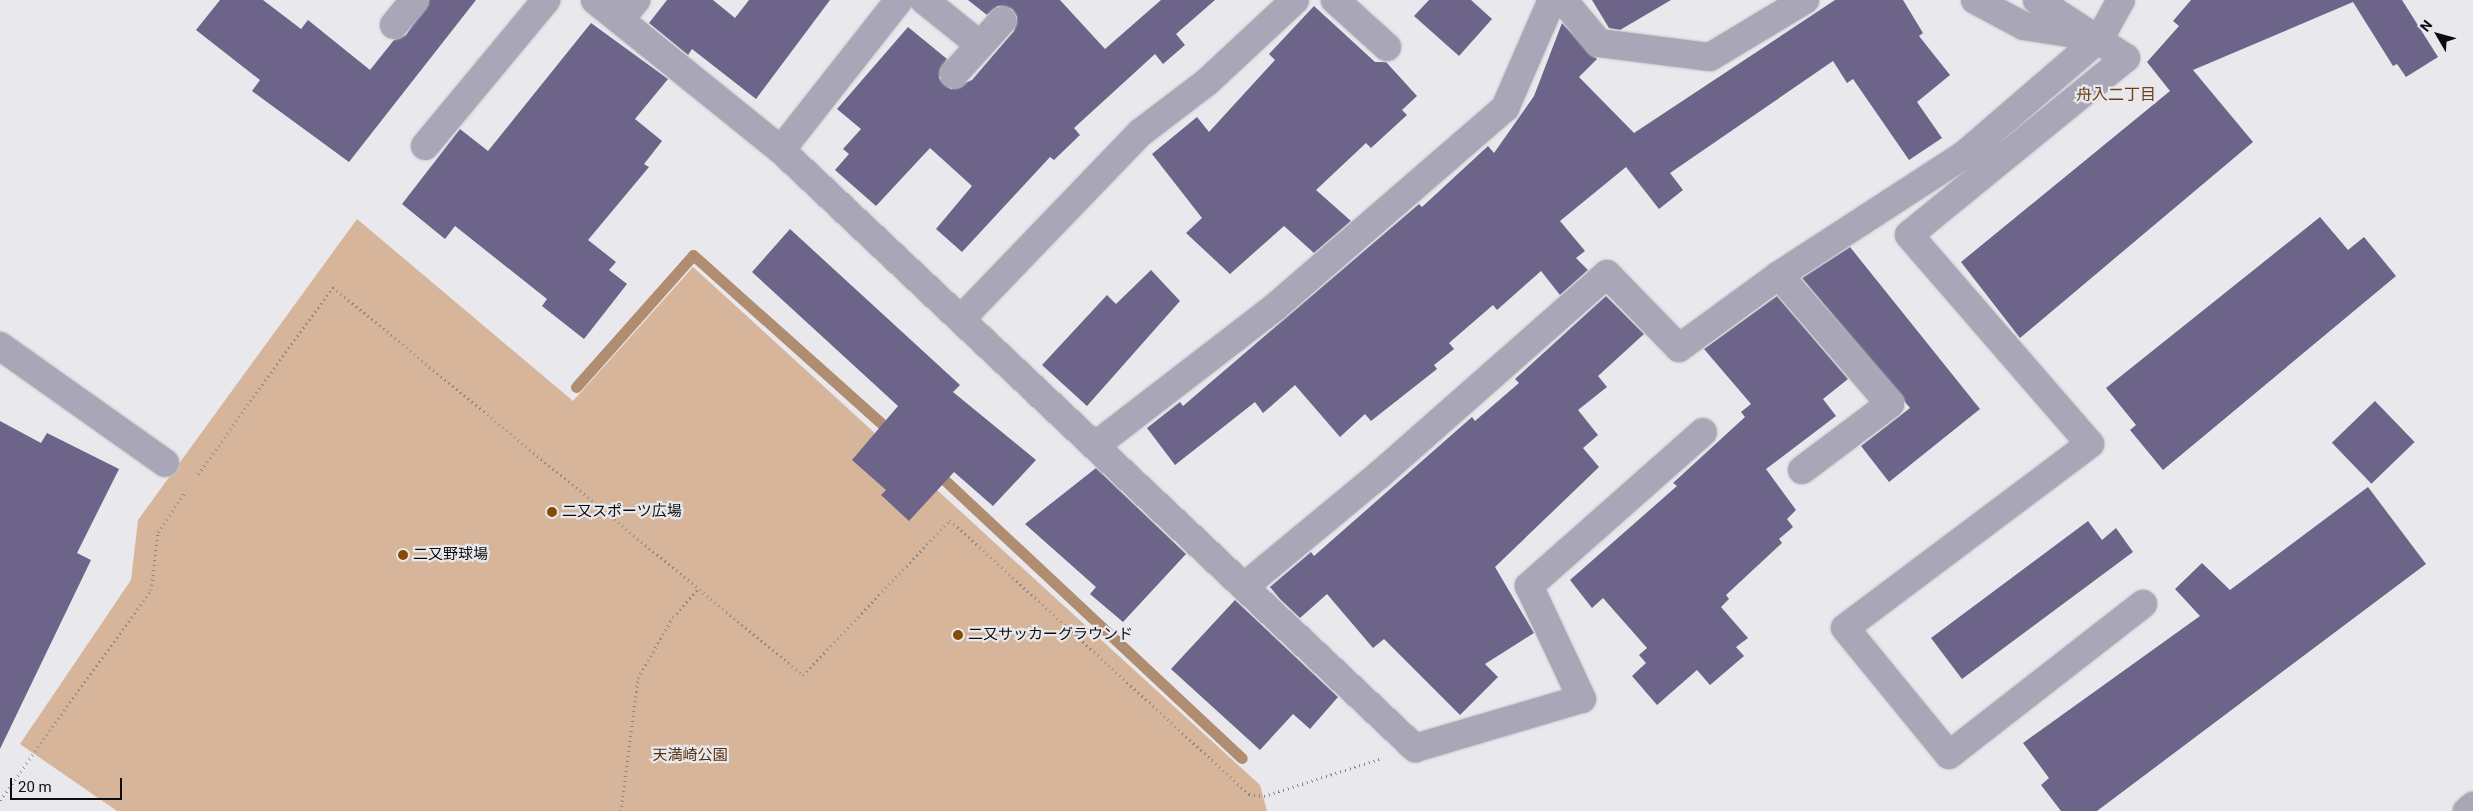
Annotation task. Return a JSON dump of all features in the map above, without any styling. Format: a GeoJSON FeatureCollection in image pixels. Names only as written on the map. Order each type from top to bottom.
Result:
{"type":"FeatureCollection","features":[{"type":"Feature","properties":{"kind":"street"},"geometry":{"type":"LineString","coordinates":[[394,25],[414,0]]}},
{"type":"Feature","properties":{"kind":"street"},"geometry":{"type":"LineString","coordinates":[[426,146],[546,0]]}},
{"type":"Feature","properties":{"kind":"street"},"geometry":{"type":"LineString","coordinates":[[595,0],[628,10],[781,150],[1096,445],[1415,748],[1582,699],[1528,586],[1704,432]]}},
{"type":"Feature","properties":{"kind":"street"},"geometry":{"type":"LineString","coordinates":[[781,150],[899,0]]}},
{"type":"Feature","properties":{"kind":"street"},"geometry":{"type":"LineString","coordinates":[[924,0],[980,45]]}},
{"type":"Feature","properties":{"kind":"street"},"geometry":{"type":"LineString","coordinates":[[1334,0],[1387,47]]}},
{"type":"Feature","properties":{"kind":"street"},"geometry":{"type":"LineString","coordinates":[[1096,445],[1274,308],[1505,108],[1552,0]]}},
{"type":"Feature","properties":{"kind":"street"},"geometry":{"type":"LineString","coordinates":[[1563,0],[1599,43],[1710,56],[1806,0]]}},
{"type":"Feature","properties":{"kind":"street"},"geometry":{"type":"LineString","coordinates":[[1975,0],[2024,26],[2100,38]]}},
{"type":"Feature","properties":{"kind":"street"},"geometry":{"type":"LineString","coordinates":[[2037,0],[2100,38],[2126,58],[1910,235],[2090,444],[1845,628],[1949,754],[2143,604]]}},
{"type":"Feature","properties":{"kind":"street"},"geometry":{"type":"LineString","coordinates":[[1246,586],[1379,475],[1607,274],[1679,348],[1780,275],[1965,154],[2100,38],[2121,0]]}},
{"type":"Feature","properties":{"kind":"street"},"geometry":{"type":"LineString","coordinates":[[961,319],[1140,133],[1207,82],[1277,5]]}},
{"type":"Feature","properties":{"kind":"street"},"geometry":{"type":"LineString","coordinates":[[954,74],[1002,21]]}},
{"type":"Feature","properties":{"kind":"street"},"geometry":{"type":"LineString","coordinates":[[1780,275],[1890,404],[1802,470]]}},
{"type":"Feature","properties":{"kind":"street"},"geometry":{"type":"LineString","coordinates":[[0,346],[165,463]]}},
{"type":"Feature","properties":{"kind":"street"},"geometry":{"type":"LineString","coordinates":[[2467,811],[2473,806]]}},
{"type":"Feature","properties":{"kind":"path"},"geometry":{"type":"LineString","coordinates":[[0,800],[151,590],[158,532],[333,287],[803,675],[950,520],[1249,794],[1264,796],[1415,748]]}},
{"type":"Feature","properties":{"kind":"path"},"geometry":{"type":"LineString","coordinates":[[621,811],[638,678],[673,617],[698,588]]}},
{"type":"Feature","properties":{"kind":"green space","name":"二又スポーツ広場"},"geometry":{"type":"Polygon","coordinates":[[[357,219],[573,401],[693,267],[1260,785],[1267,811],[117,811],[20,744],[131,580],[138,520],[357,219]]]}},
{"type":"Feature","properties":{"kind":"building"},"geometry":{"type":"Polygon","coordinates":[[[220,0],[263,0],[301,29],[308,20],[370,70],[394,40],[406,35],[429,0],[476,0],[349,162],[252,91],[260,80],[196,30],[220,0]]]}},
{"type":"Feature","properties":{"kind":"building"},"geometry":{"type":"Polygon","coordinates":[[[667,0],[713,0],[735,18],[749,0],[830,0],[756,99],[692,49],[688,55],[649,23],[667,0]]]}},
{"type":"Feature","properties":{"kind":"building"},"geometry":{"type":"Polygon","coordinates":[[[968,0],[1060,0],[1105,49],[1161,0],[1215,0],[1176,34],[1185,45],[1163,64],[1155,54],[1074,128],[1080,135],[1054,160],[1050,157],[962,252],[936,229],[972,186],[930,148],[876,206],[835,170],[849,154],[843,149],[861,129],[837,109],[908,27],[947,59],[939,78],[951,89],[972,80],[1014,31],[1017,17],[1012,9],[998,6],[987,15],[968,0]]]}},
{"type":"Feature","properties":{"kind":"building"},"geometry":{"type":"Polygon","coordinates":[[[1429,0],[1471,0],[1492,19],[1459,56],[1414,16],[1429,0]]]}},
{"type":"Feature","properties":{"kind":"building"},"geometry":{"type":"Polygon","coordinates":[[[1592,0],[1671,0],[1620,30],[1609,28],[1592,0]]]}},
{"type":"Feature","properties":{"kind":"building"},"geometry":{"type":"Polygon","coordinates":[[[1835,0],[1903,0],[1923,33],[1919,36],[1950,75],[1917,102],[1942,138],[1909,160],[1853,79],[1847,83],[1833,61],[1670,173],[1683,190],[1659,209],[1626,167],[1560,221],[1585,251],[1576,258],[1588,270],[1560,295],[1541,271],[1497,310],[1493,305],[1449,343],[1454,349],[1434,365],[1437,369],[1371,421],[1365,414],[1340,437],[1295,385],[1263,413],[1255,402],[1175,465],[1147,428],[1180,402],[1183,406],[1419,204],[1422,207],[1488,146],[1494,153],[1534,96],[1562,23],[1597,59],[1579,77],[1634,133],[1835,0]]]}},
{"type":"Feature","properties":{"kind":"building"},"geometry":{"type":"Polygon","coordinates":[[[2191,0],[2402,0],[2438,57],[2406,77],[2397,64],[2393,66],[2353,2],[2193,70],[2253,142],[2020,338],[1961,262],[2170,91],[2147,62],[2179,26],[2173,21],[2191,0]]]}},
{"type":"Feature","properties":{"kind":"building"},"geometry":{"type":"Polygon","coordinates":[[[1314,6],[1375,62],[1386,62],[1417,96],[1402,110],[1407,115],[1371,148],[1366,143],[1316,190],[1351,221],[1314,253],[1284,226],[1230,274],[1186,233],[1202,218],[1152,154],[1197,117],[1209,132],[1275,60],[1269,54],[1314,6]]]}},
{"type":"Feature","properties":{"kind":"building"},"geometry":{"type":"Polygon","coordinates":[[[591,23],[668,79],[635,119],[662,141],[644,164],[649,167],[588,240],[616,262],[609,270],[627,284],[584,339],[542,306],[547,299],[455,226],[445,239],[402,204],[460,129],[488,151],[591,23]]]}},
{"type":"Feature","properties":{"kind":"building"},"geometry":{"type":"Polygon","coordinates":[[[2320,217],[2348,250],[2364,237],[2396,276],[2163,470],[2130,430],[2136,425],[2106,388],[2320,217]]]}},
{"type":"Feature","properties":{"kind":"building"},"geometry":{"type":"Polygon","coordinates":[[[790,229],[960,385],[953,392],[1036,460],[993,506],[954,472],[909,521],[881,495],[886,490],[852,460],[898,406],[752,272],[790,229]]]}},
{"type":"Feature","properties":{"kind":"building"},"geometry":{"type":"Polygon","coordinates":[[[1850,247],[1980,409],[1889,482],[1861,446],[1910,408],[1802,278],[1850,247]]]}},
{"type":"Feature","properties":{"kind":"building"},"geometry":{"type":"Polygon","coordinates":[[[1151,270],[1180,301],[1087,406],[1042,365],[1107,295],[1116,304],[1151,270]]]}},
{"type":"Feature","properties":{"kind":"building"},"geometry":{"type":"Polygon","coordinates":[[[1606,296],[1644,334],[1598,376],[1607,387],[1578,410],[1598,435],[1583,448],[1599,467],[1495,567],[1534,633],[1485,664],[1498,677],[1460,715],[1384,639],[1373,648],[1327,594],[1300,618],[1280,599],[1270,587],[1311,552],[1314,556],[1472,417],[1475,421],[1519,383],[1515,379],[1606,296]]]}},
{"type":"Feature","properties":{"kind":"building"},"geometry":{"type":"Polygon","coordinates":[[[1777,296],[1848,379],[1823,399],[1836,416],[1766,469],[1796,510],[1787,519],[1793,527],[1779,539],[1782,543],[1726,595],[1729,599],[1721,607],[1748,638],[1736,647],[1744,656],[1710,685],[1697,670],[1657,705],[1632,676],[1646,663],[1639,655],[1647,648],[1603,598],[1592,608],[1570,580],[1677,486],[1673,483],[1745,417],[1741,412],[1751,404],[1704,349],[1777,296]]]}},
{"type":"Feature","properties":{"kind":"building"},"geometry":{"type":"Polygon","coordinates":[[[2375,401],[2415,442],[2371,484],[2332,443],[2375,401]]]}},
{"type":"Feature","properties":{"kind":"building"},"geometry":{"type":"Polygon","coordinates":[[[0,421],[41,443],[47,433],[119,469],[77,553],[91,560],[0,749],[0,421]]]}},
{"type":"Feature","properties":{"kind":"building"},"geometry":{"type":"Polygon","coordinates":[[[1096,468],[1186,554],[1123,622],[1090,594],[1096,587],[1025,524],[1096,468]]]}},
{"type":"Feature","properties":{"kind":"building"},"geometry":{"type":"Polygon","coordinates":[[[2368,487],[2426,564],[2097,811],[2061,811],[2041,785],[2049,778],[2023,743],[2200,616],[2175,589],[2202,563],[2230,590],[2368,487]]]}},
{"type":"Feature","properties":{"kind":"building"},"geometry":{"type":"Polygon","coordinates":[[[2088,521],[2102,540],[2116,528],[2133,552],[1962,679],[1931,638],[2088,521]]]}},
{"type":"Feature","properties":{"kind":"building"},"geometry":{"type":"Polygon","coordinates":[[[1235,600],[1338,697],[1310,729],[1293,714],[1260,750],[1171,669],[1235,600]]]}},
{"type":"Feature","properties":{"kind":"waterway"},"geometry":{"type":"LineString","coordinates":[[576,387],[693,255],[893,434]]}},
{"type":"Feature","properties":{"kind":"waterway"},"geometry":{"type":"LineString","coordinates":[[935,471],[1242,758]]}},
{"type":"Feature","properties":{"kind":"place","name":"二又スポーツ広場"},"geometry":{"type":"Point","coordinates":[552,512]}},
{"type":"Feature","properties":{"kind":"place","name":"二又野球場"},"geometry":{"type":"Point","coordinates":[403,555]}},
{"type":"Feature","properties":{"kind":"place","name":"二又サッカーグラウンド"},"geometry":{"type":"Point","coordinates":[958,635]}},
{"type":"Feature","properties":{"kind":"district","name":"舟入二丁目"},"geometry":{"type":"Point","coordinates":[2116,95]}},
{"type":"Feature","properties":{"kind":"park label","name":"天満崎公園"},"geometry":{"type":"Point","coordinates":[690,756]}}]}
